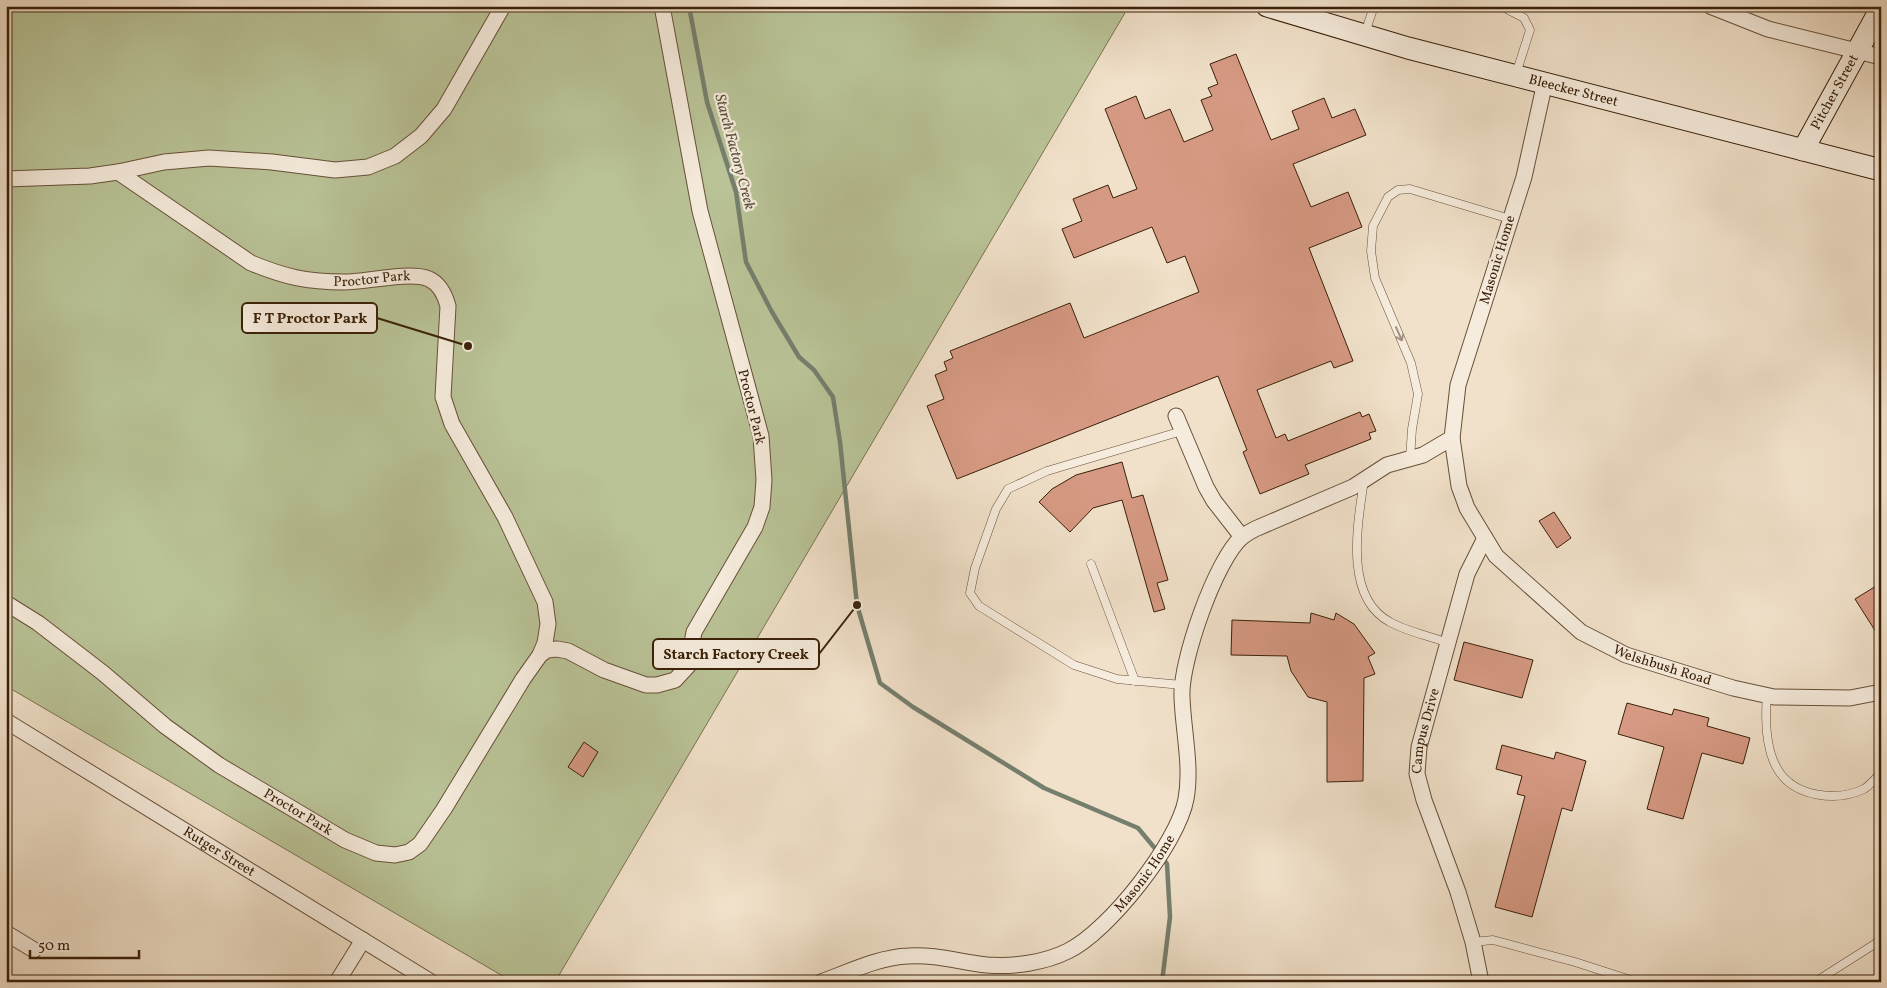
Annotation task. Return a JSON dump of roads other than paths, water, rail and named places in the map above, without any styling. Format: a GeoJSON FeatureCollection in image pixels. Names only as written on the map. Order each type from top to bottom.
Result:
{"type":"FeatureCollection","features":[{"type":"Feature","properties":{"kind":"street"},"geometry":{"type":"LineString","coordinates":[[6,179],[90,176],[164,162],[209,158],[272,162],[335,170],[368,167],[395,156],[421,136],[444,109],[502,6]]}},
{"type":"Feature","properties":{"kind":"street","name":"Proctor Park"},"geometry":{"type":"LineString","coordinates":[[540,655],[547,650],[568,651],[604,670],[646,685],[657,685],[676,680],[688,666],[694,632],[755,527],[762,507],[764,480],[761,436],[700,211],[662,6]]}},
{"type":"Feature","properties":{"kind":"street","name":"Bleecker Street"},"geometry":{"type":"LineString","coordinates":[[1267,6],[1364,35],[1881,170]]}},
{"type":"Feature","properties":{"kind":"street"},"geometry":{"type":"LineString","coordinates":[[1710,6],[1768,29],[1806,40],[1858,50],[1881,57]]}},
{"type":"Feature","properties":{"kind":"street","name":"Pitcher Street"},"geometry":{"type":"LineString","coordinates":[[1803,150],[1881,8]]}},
{"type":"Feature","properties":{"kind":"street","name":"Masonic Home"},"geometry":{"type":"LineString","coordinates":[[1485,538],[1467,508],[1459,486],[1452,438],[1458,385],[1524,177],[1545,82]]}},
{"type":"Feature","properties":{"kind":"street","name":"Proctor Park"},"geometry":{"type":"LineString","coordinates":[[6,603],[45,628],[103,673],[165,726],[219,765],[345,840],[376,853],[396,855],[409,852],[420,844],[540,655],[545,643],[548,624],[545,602],[505,517],[452,424],[443,397],[448,306],[444,295],[436,284],[428,278],[410,277],[345,282],[300,280],[275,273],[251,263],[118,172]]}},
{"type":"Feature","properties":{"kind":"street"},"geometry":{"type":"LineString","coordinates":[[1176,416],[1206,487],[1214,501],[1242,537]]}},
{"type":"Feature","properties":{"kind":"street","name":"Masonic Home"},"geometry":{"type":"LineString","coordinates":[[821,982],[886,959],[908,956],[940,957],[988,965],[1024,964],[1068,951],[1096,933],[1130,895],[1157,858],[1180,819],[1186,799],[1188,776],[1181,696],[1183,677],[1201,611],[1226,559],[1242,537],[1255,529],[1352,487],[1387,465],[1423,456],[1452,438]]}},
{"type":"Feature","properties":{"kind":"street","name":"Campus Drive"},"geometry":{"type":"LineString","coordinates":[[1481,982],[1473,942],[1458,892],[1424,800],[1417,774],[1419,747],[1466,574],[1485,538]]}},
{"type":"Feature","properties":{"kind":"street","name":"Welshbush Road"},"geometry":{"type":"LineString","coordinates":[[1485,538],[1496,556],[1581,632],[1626,655],[1732,688],[1767,695],[1850,698],[1881,692]]}},
{"type":"Feature","properties":{"kind":"street","name":"Rutger Street"},"geometry":{"type":"LineString","coordinates":[[6,721],[431,982]]}},
{"type":"Feature","properties":{"kind":"street"},"geometry":{"type":"LineString","coordinates":[[6,933],[34,950]]}},
{"type":"Feature","properties":{"kind":"street"},"geometry":{"type":"LineString","coordinates":[[337,982],[363,940]]}},
{"type":"Feature","properties":{"kind":"lane"},"geometry":{"type":"LineString","coordinates":[[1364,35],[1374,6]]}},
{"type":"Feature","properties":{"kind":"lane"},"geometry":{"type":"LineString","coordinates":[[1501,6],[1524,18],[1530,30],[1516,75]]}},
{"type":"Feature","properties":{"kind":"lane"},"geometry":{"type":"LineString","coordinates":[[1410,459],[1412,429],[1418,394],[1412,362],[1375,278],[1371,252],[1374,226],[1388,197],[1398,190],[1410,189],[1510,219]]}},
{"type":"Feature","properties":{"kind":"lane"},"geometry":{"type":"LineString","coordinates":[[1182,431],[1048,471],[1008,489],[996,509],[975,568],[970,593],[979,606],[1074,665],[1117,679],[1182,685]]}},
{"type":"Feature","properties":{"kind":"lane"},"geometry":{"type":"LineString","coordinates":[[1364,480],[1359,514],[1357,568],[1360,583],[1372,607],[1389,622],[1448,643]]}},
{"type":"Feature","properties":{"kind":"lane"},"geometry":{"type":"LineString","coordinates":[[1091,564],[1135,681]]}},
{"type":"Feature","properties":{"kind":"lane"},"geometry":{"type":"LineString","coordinates":[[1767,695],[1767,741],[1778,770],[1797,788],[1816,795],[1842,795],[1864,788],[1881,773]]}},
{"type":"Feature","properties":{"kind":"lane"},"geometry":{"type":"LineString","coordinates":[[1473,942],[1493,940],[1575,962],[1637,982]]}},
{"type":"Feature","properties":{"kind":"lane"},"geometry":{"type":"LineString","coordinates":[[1815,982],[1881,940]]}},
{"type":"Feature","properties":{"kind":"waterway","name":"Starch Factory Creek"},"geometry":{"type":"LineString","coordinates":[[689,6],[707,102],[736,192],[746,262],[772,312],[799,357],[814,370],[833,397],[840,442],[857,605],[880,683],[913,707],[1044,788],[1138,828],[1158,852]]}},
{"type":"Feature","properties":{"kind":"waterway","name":"Starch Factory Creek"},"geometry":{"type":"LineString","coordinates":[[1162,982],[1170,917],[1167,864],[1163,858]]}},
{"type":"Feature","properties":{"kind":"place","name":"F T Proctor Park"},"geometry":{"type":"Point","coordinates":[468,346]}},
{"type":"Feature","properties":{"kind":"place","name":"Starch Factory Creek"},"geometry":{"type":"Point","coordinates":[857,605]}}]}
